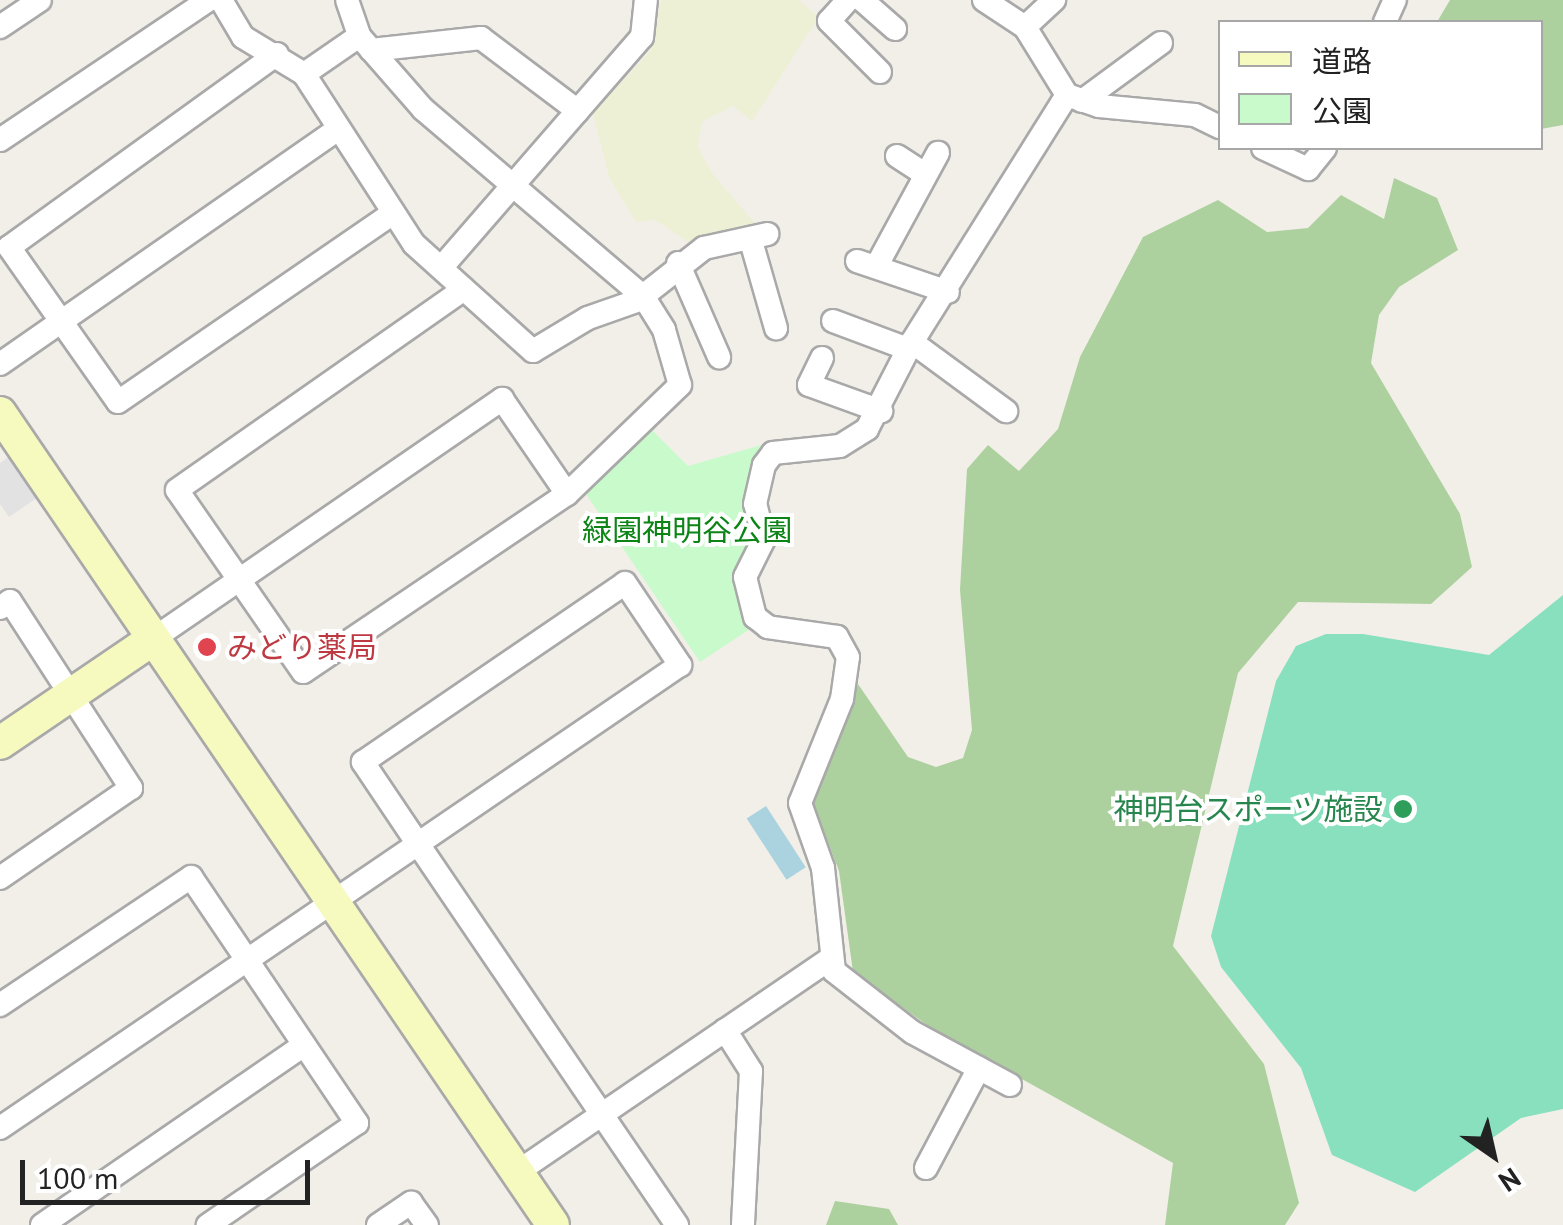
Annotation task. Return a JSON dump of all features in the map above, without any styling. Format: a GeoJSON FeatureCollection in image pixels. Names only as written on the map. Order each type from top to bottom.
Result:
{"type":"FeatureCollection","features":[{"type":"Feature","properties":{"kind":"street"},"geometry":{"type":"LineString","coordinates":[[0,27],[40,0]]}},
{"type":"Feature","properties":{"kind":"street"},"geometry":{"type":"LineString","coordinates":[[0,140],[208,0]]}},
{"type":"Feature","properties":{"kind":"street"},"geometry":{"type":"LineString","coordinates":[[221,0],[242,37],[277,54],[304,74],[393,213],[441,268],[533,351],[588,318],[644,297],[678,263],[704,248],[759,237],[776,328]]}},
{"type":"Feature","properties":{"kind":"street"},"geometry":{"type":"LineString","coordinates":[[347,0],[365,43],[423,110],[644,297],[664,330],[680,385],[568,494],[303,672],[176,490],[464,289]]}},
{"type":"Feature","properties":{"kind":"street"},"geometry":{"type":"LineString","coordinates":[[441,268],[642,37],[646,0]]}},
{"type":"Feature","properties":{"kind":"street"},"geometry":{"type":"LineString","coordinates":[[848,0],[829,21],[880,72]]}},
{"type":"Feature","properties":{"kind":"street"},"geometry":{"type":"LineString","coordinates":[[862,0],[896,29]]}},
{"type":"Feature","properties":{"kind":"street"},"geometry":{"type":"LineString","coordinates":[[984,0],[1025,27],[1075,98],[1195,114],[1218,126]]}},
{"type":"Feature","properties":{"kind":"street"},"geometry":{"type":"LineString","coordinates":[[1025,27],[1054,0]]}},
{"type":"Feature","properties":{"kind":"street"},"geometry":{"type":"LineString","coordinates":[[304,74],[365,43],[482,38],[578,111]]}},
{"type":"Feature","properties":{"kind":"street"},"geometry":{"type":"LineString","coordinates":[[1010,1085],[852,992],[828,960],[823,868],[800,803],[842,698],[848,658],[837,637],[768,627],[755,617],[745,577],[764,539],[754,504],[773,453],[840,446],[881,411],[910,345],[1075,98],[1161,43]]}},
{"type":"Feature","properties":{"kind":"street"},"geometry":{"type":"LineString","coordinates":[[277,54],[9,247],[118,402],[393,213]]}},
{"type":"Feature","properties":{"kind":"street"},"geometry":{"type":"LineString","coordinates":[[1195,114],[1218,106]]}},
{"type":"Feature","properties":{"kind":"street"},"geometry":{"type":"LineString","coordinates":[[0,364],[338,129]]}},
{"type":"Feature","properties":{"kind":"street"},"geometry":{"type":"LineString","coordinates":[[1266,150],[1308,170],[1323,150]]}},
{"type":"Feature","properties":{"kind":"street"},"geometry":{"type":"LineString","coordinates":[[938,153],[867,264],[948,292]]}},
{"type":"Feature","properties":{"kind":"street"},"geometry":{"type":"LineString","coordinates":[[898,156],[925,174]]}},
{"type":"Feature","properties":{"kind":"street"},"geometry":{"type":"LineString","coordinates":[[678,263],[719,357]]}},
{"type":"Feature","properties":{"kind":"street"},"geometry":{"type":"LineString","coordinates":[[833,322],[910,345],[1006,411]]}},
{"type":"Feature","properties":{"kind":"street"},"geometry":{"type":"LineString","coordinates":[[822,358],[809,385],[881,411]]}},
{"type":"Feature","properties":{"kind":"street"},"geometry":{"type":"LineString","coordinates":[[0,743],[502,399],[568,494]]}},
{"type":"Feature","properties":{"kind":"street"},"geometry":{"type":"LineString","coordinates":[[0,412],[552,1225]]}},
{"type":"Feature","properties":{"kind":"street"},"geometry":{"type":"LineString","coordinates":[[0,1128],[418,844],[680,665],[625,583],[362,762],[418,844],[601,1115],[677,1225]]}},
{"type":"Feature","properties":{"kind":"street"},"geometry":{"type":"LineString","coordinates":[[0,608],[10,601],[131,788],[0,878]]}},
{"type":"Feature","properties":{"kind":"street"},"geometry":{"type":"LineString","coordinates":[[0,1004],[191,877],[357,1123],[208,1225]]}},
{"type":"Feature","properties":{"kind":"street"},"geometry":{"type":"LineString","coordinates":[[516,1173],[828,960]]}},
{"type":"Feature","properties":{"kind":"street"},"geometry":{"type":"LineString","coordinates":[[725,1030],[751,1071],[743,1225]]}},
{"type":"Feature","properties":{"kind":"street"},"geometry":{"type":"LineString","coordinates":[[42,1225],[304,1045]]}},
{"type":"Feature","properties":{"kind":"street"},"geometry":{"type":"LineString","coordinates":[[926,1168],[979,1068]]}},
{"type":"Feature","properties":{"kind":"street"},"geometry":{"type":"LineString","coordinates":[[378,1225],[411,1202],[427,1225]]}},
{"type":"Feature","properties":{"kind":"green space"},"geometry":{"type":"Polygon","coordinates":[[[661,0],[799,0],[819,17],[752,121],[733,106],[702,122],[698,147],[712,173],[759,228],[693,245],[655,220],[636,222],[609,177],[593,114],[650,51],[661,0]]]}},
{"type":"Feature","properties":{"kind":"green space"},"geometry":{"type":"Polygon","coordinates":[[[1450,0],[1563,0],[1563,125],[1543,129],[1543,20],[1438,20],[1450,0]]]}},
{"type":"Feature","properties":{"kind":"green space"},"geometry":{"type":"Polygon","coordinates":[[[1394,178],[1437,198],[1458,250],[1399,287],[1379,315],[1371,363],[1460,514],[1472,567],[1431,604],[1298,602],[1238,673],[1173,946],[1264,1064],[1299,1203],[1285,1225],[1165,1225],[1173,1163],[934,1030],[853,972],[839,871],[813,803],[858,684],[908,757],[936,767],[963,758],[972,730],[960,590],[967,469],[988,445],[1019,471],[1058,429],[1080,357],[1143,237],[1218,200],[1267,232],[1308,228],[1341,195],[1384,219],[1394,178]]]}},
{"type":"Feature","properties":{"kind":"green space","name":"緑園神明谷公園"},"geometry":{"type":"Polygon","coordinates":[[[651,429],[688,466],[768,443],[750,629],[700,662],[584,491],[651,429]]]}},
{"type":"Feature","properties":{"kind":"green space","name":"神明台スポーツ施設"},"geometry":{"type":"Polygon","coordinates":[[[1563,595],[1563,1109],[1521,1118],[1415,1192],[1332,1155],[1301,1068],[1221,967],[1211,936],[1276,681],[1296,646],[1326,634],[1363,634],[1489,655],[1563,595]]]}},
{"type":"Feature","properties":{"kind":"green space"},"geometry":{"type":"Polygon","coordinates":[[[835,1201],[889,1209],[898,1225],[826,1225],[835,1201]]]}},
{"type":"Feature","properties":{"kind":"shaded area"},"geometry":{"type":"Polygon","coordinates":[[[10,456],[38,497],[9,517],[0,504],[0,463],[10,456]]]}},
{"type":"Feature","properties":{"kind":"water"},"geometry":{"type":"Polygon","coordinates":[[[766,806],[806,867],[786,880],[747,819],[766,806]]]}},
{"type":"Feature","properties":{"kind":"place","name":"みどり薬局"},"geometry":{"type":"Point","coordinates":[207,647]}},
{"type":"Feature","properties":{"kind":"place","name":"神明台スポーツ施設"},"geometry":{"type":"Point","coordinates":[1403,809]}}]}
